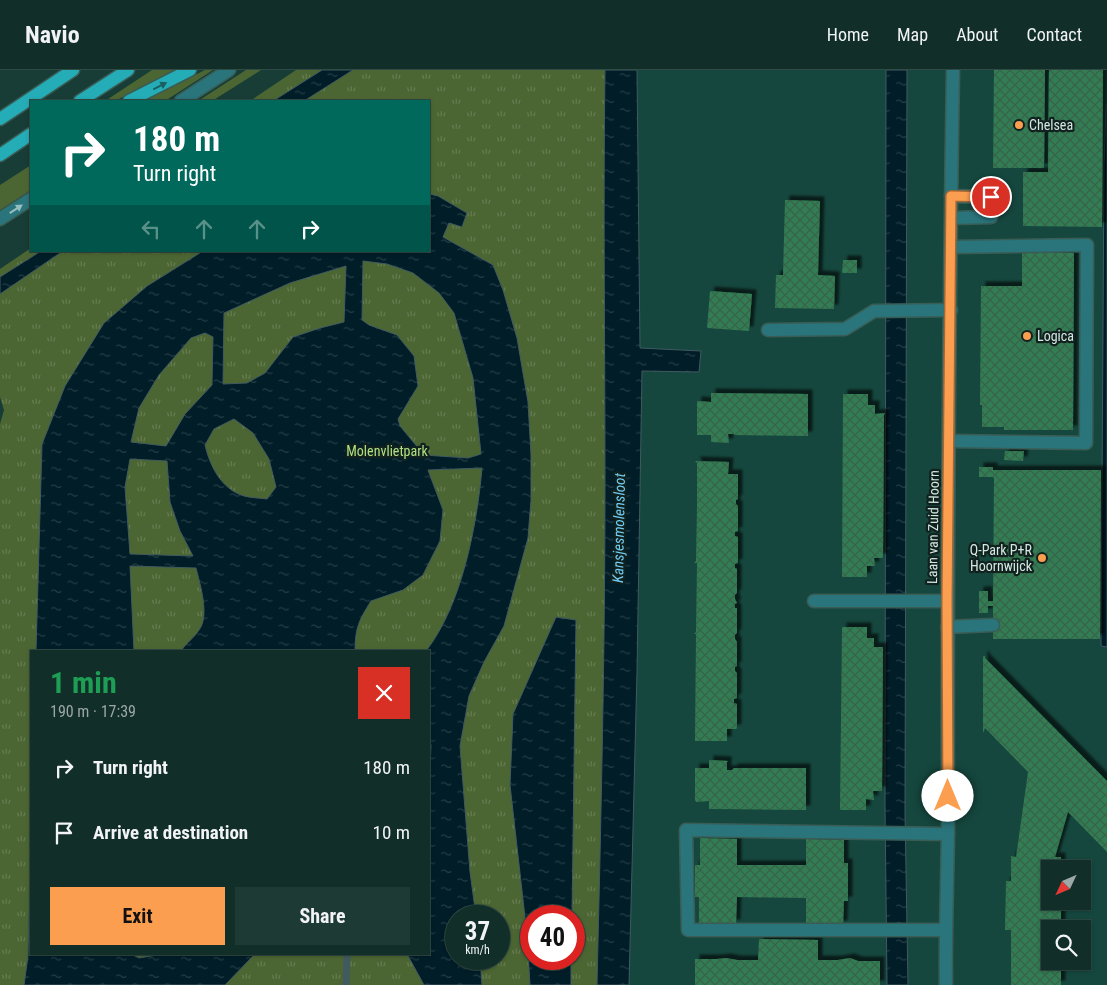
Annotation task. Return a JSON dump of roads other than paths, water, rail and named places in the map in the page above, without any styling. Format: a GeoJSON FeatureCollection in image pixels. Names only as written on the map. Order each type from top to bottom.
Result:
{"type":"FeatureCollection","features":[{"type":"Feature","properties":{"kind":"main road"},"geometry":{"type":"LineString","coordinates":[[0,119],[73,70]]}},
{"type":"Feature","properties":{"kind":"main road"},"geometry":{"type":"LineString","coordinates":[[82,100],[128,70]]}},
{"type":"Feature","properties":{"kind":"main road"},"geometry":{"type":"LineString","coordinates":[[131,100],[190,70]]}},
{"type":"Feature","properties":{"kind":"main road"},"geometry":{"type":"LineString","coordinates":[[0,155],[30,135]]}},
{"type":"Feature","properties":{"kind":"street"},"geometry":{"type":"LineString","coordinates":[[183,100],[229,70]]}},
{"type":"Feature","properties":{"kind":"street","name":"Laan van Zuid Hoorn"},"geometry":{"type":"LineString","coordinates":[[946,985],[945,930],[948,834],[947,601],[953,70]]}},
{"type":"Feature","properties":{"kind":"street"},"geometry":{"type":"LineString","coordinates":[[951,196],[991,197]]}},
{"type":"Feature","properties":{"kind":"street"},"geometry":{"type":"LineString","coordinates":[[0,219],[30,200]]}},
{"type":"Feature","properties":{"kind":"street"},"geometry":{"type":"LineString","coordinates":[[952,218],[991,216]]}},
{"type":"Feature","properties":{"kind":"street"},"geometry":{"type":"LineString","coordinates":[[949,441],[1086,443],[1086,244],[952,247]]}},
{"type":"Feature","properties":{"kind":"street"},"geometry":{"type":"LineString","coordinates":[[768,330],[845,329],[874,312],[951,310]]}},
{"type":"Feature","properties":{"kind":"street"},"geometry":{"type":"LineString","coordinates":[[814,601],[947,601]]}},
{"type":"Feature","properties":{"kind":"street"},"geometry":{"type":"LineString","coordinates":[[947,627],[993,625]]}},
{"type":"Feature","properties":{"kind":"street"},"geometry":{"type":"LineString","coordinates":[[945,930],[688,930],[686,830],[948,834]]}},
{"type":"Feature","properties":{"kind":"water"},"geometry":{"type":"Polygon","coordinates":[[[322,70],[353,70],[306,100],[275,100],[322,70]]]}},
{"type":"Feature","properties":{"kind":"water","name":"Kansjesmolensloot"},"geometry":{"type":"Polygon","coordinates":[[[605,70],[637,70],[640,348],[701,351],[699,372],[642,371],[629,985],[597,985],[604,609],[605,70]]]}},
{"type":"Feature","properties":{"kind":"water"},"geometry":{"type":"Polygon","coordinates":[[[886,70],[907,70],[905,813],[908,985],[887,985],[885,807],[886,70]]]}},
{"type":"Feature","properties":{"kind":"water"},"geometry":{"type":"Polygon","coordinates":[[[1107,105],[1107,647],[1101,646],[1107,105]]]}},
{"type":"Feature","properties":{"kind":"water"},"geometry":{"type":"Polygon","coordinates":[[[430,194],[438,196],[467,213],[462,227],[449,223],[443,237],[493,265],[503,290],[517,338],[528,402],[531,455],[531,500],[528,538],[504,626],[484,662],[469,696],[460,746],[474,905],[445,905],[445,970],[481,970],[482,985],[424,985],[408,955],[430,955],[430,650],[427,650],[439,632],[449,611],[466,564],[472,539],[482,468],[428,470],[443,510],[440,541],[423,575],[403,590],[371,601],[358,624],[355,650],[182,650],[199,630],[204,617],[203,600],[196,568],[130,566],[134,650],[36,650],[42,444],[65,386],[104,323],[147,286],[201,252],[430,252],[430,194]],[[363,261],[362,320],[369,325],[397,335],[414,356],[418,386],[398,419],[400,426],[424,455],[468,458],[481,454],[473,378],[454,313],[439,293],[413,273],[387,264],[363,261]],[[346,266],[290,283],[224,313],[223,384],[247,383],[265,373],[293,337],[344,322],[346,266]],[[205,333],[191,338],[159,375],[139,408],[131,442],[166,446],[185,414],[212,385],[213,337],[205,333]],[[234,419],[214,429],[205,445],[213,469],[223,482],[236,493],[247,497],[267,499],[276,487],[269,459],[253,433],[234,419]],[[130,459],[125,487],[130,554],[193,556],[180,531],[170,502],[167,461],[130,459]]]}},
{"type":"Feature","properties":{"kind":"water"},"geometry":{"type":"Polygon","coordinates":[[[39,252],[62,252],[0,294],[0,277],[39,252]]]}},
{"type":"Feature","properties":{"kind":"water"},"geometry":{"type":"Polygon","coordinates":[[[556,617],[576,620],[572,905],[524,905],[510,785],[513,714],[556,617]]]}},
{"type":"Feature","properties":{"kind":"water"},"geometry":{"type":"Polygon","coordinates":[[[30,869],[30,955],[133,955],[139,958],[157,955],[254,955],[225,985],[24,985],[28,956],[30,869]]]}},
{"type":"Feature","properties":{"kind":"water"},"geometry":{"type":"Polygon","coordinates":[[[529,970],[571,970],[571,985],[530,985],[529,970]]]}},
{"type":"Feature","properties":{"kind":"waterway"},"geometry":{"type":"LineString","coordinates":[[346,985],[347,955]]}},
{"type":"Feature","properties":{"kind":"place","name":"Chelsea"},"geometry":{"type":"Point","coordinates":[1019,125]}},
{"type":"Feature","properties":{"kind":"place","name":"Logica"},"geometry":{"type":"Point","coordinates":[1027,336]}},
{"type":"Feature","properties":{"kind":"place","name":"Q-Park P+R Hoornwijck"},"geometry":{"type":"Point","coordinates":[1042,558]}},
{"type":"Feature","properties":{"kind":"park label","name":"Molenvlietpark"},"geometry":{"type":"Point","coordinates":[387,451]}}]}
